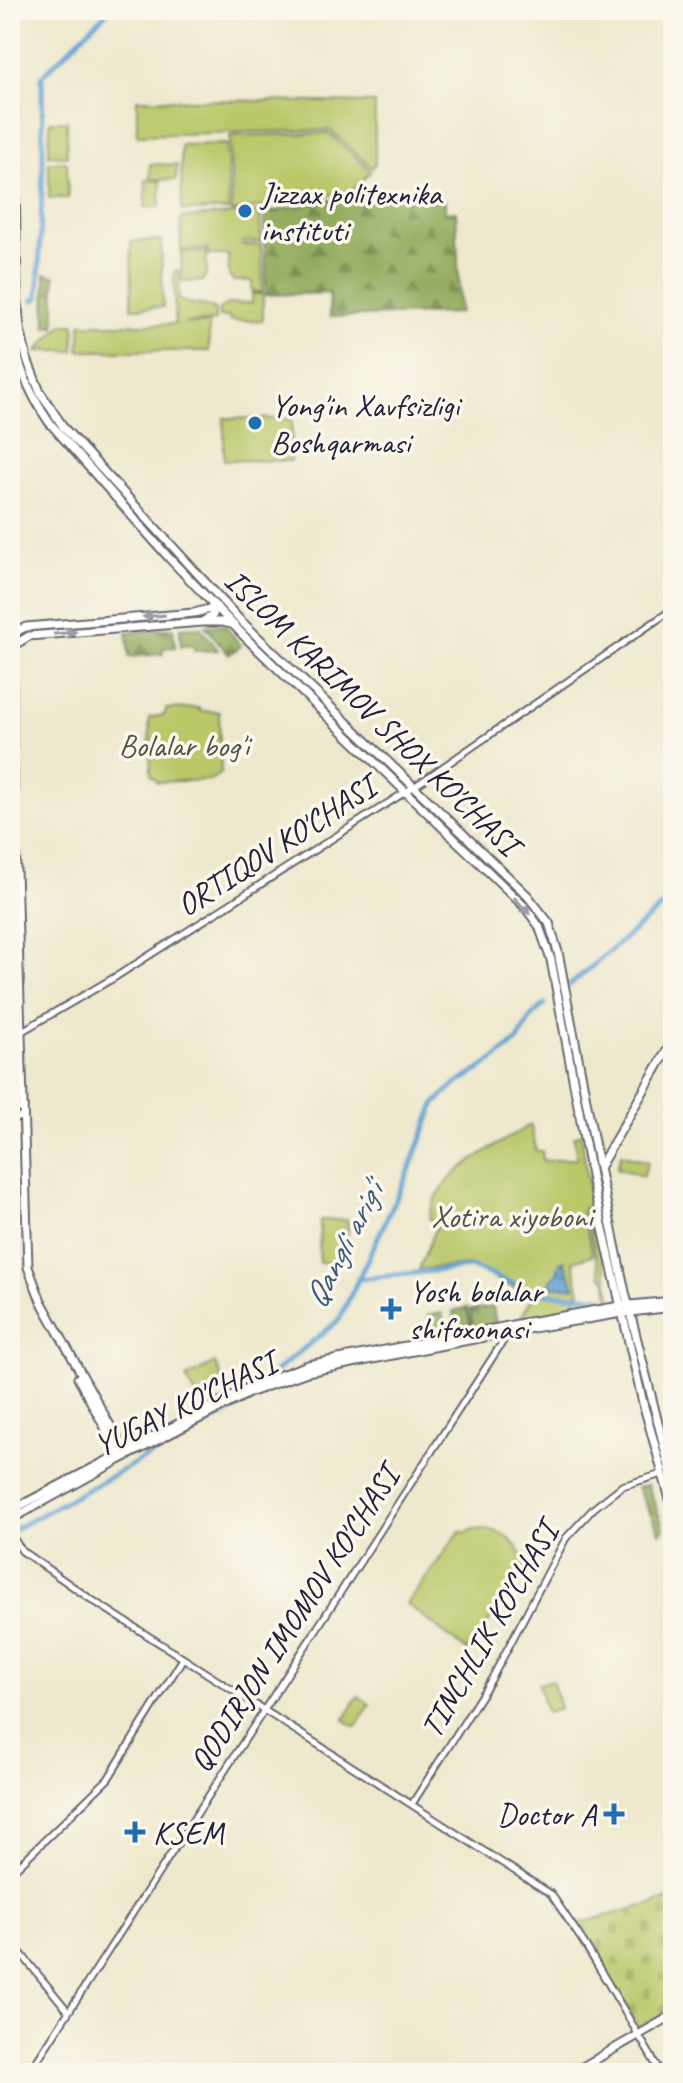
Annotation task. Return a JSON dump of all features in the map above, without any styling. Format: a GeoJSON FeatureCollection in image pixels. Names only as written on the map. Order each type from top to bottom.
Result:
{"type":"FeatureCollection","features":[{"type":"Feature","properties":{"kind":"main road","name":"ISLOM KARIMOV SHOX KO'CHASI"},"geometry":{"type":"LineString","coordinates":[[12,10],[16,351],[64,428],[213,592],[524,906],[539,926],[551,960],[571,1041],[625,1309],[673,1510]]}},
{"type":"Feature","properties":{"kind":"main road","name":"ISLOM KARIMOV SHOX KO'CHASI"},"geometry":{"type":"LineString","coordinates":[[10,316],[16,351],[32,396],[49,422],[235,627],[409,790]]}},
{"type":"Feature","properties":{"kind":"main road"},"geometry":{"type":"LineString","coordinates":[[194,613],[204,603],[201,592]]}},
{"type":"Feature","properties":{"kind":"main road"},"geometry":{"type":"LineString","coordinates":[[202,622],[213,615],[216,607],[213,592]]}},
{"type":"Feature","properties":{"kind":"main road"},"geometry":{"type":"LineString","coordinates":[[10,639],[26,627],[194,613],[224,606],[230,610]]}},
{"type":"Feature","properties":{"kind":"main road"},"geometry":{"type":"LineString","coordinates":[[109,619],[113,626],[110,630]]}},
{"type":"Feature","properties":{"kind":"main road"},"geometry":{"type":"LineString","coordinates":[[19,1033],[12,737],[12,653],[16,644],[29,636],[202,622],[222,622],[235,627]]}},
{"type":"Feature","properties":{"kind":"main road"},"geometry":{"type":"LineString","coordinates":[[10,785],[23,1112],[24,1271],[32,1292],[123,1454]]}},
{"type":"Feature","properties":{"kind":"main road"},"geometry":{"type":"LineString","coordinates":[[599,1168],[673,1040]]}},
{"type":"Feature","properties":{"kind":"main road","name":"ISLOM KARIMOV SHOX KO'CHASI"},"geometry":{"type":"LineString","coordinates":[[571,1041],[593,1185],[673,1482]]}},
{"type":"Feature","properties":{"kind":"main road","name":"YUGAY KO'CHASI"},"geometry":{"type":"LineString","coordinates":[[10,1511],[251,1386],[308,1365],[511,1328],[673,1304]]}},
{"type":"Feature","properties":{"kind":"main road","name":"YUGAY KO'CHASI"},"geometry":{"type":"LineString","coordinates":[[10,1520],[123,1454]]}},
{"type":"Feature","properties":{"kind":"main road"},"geometry":{"type":"LineString","coordinates":[[572,2073],[673,2015]]}},
{"type":"Feature","properties":{"kind":"street","name":"ORTIQOV KO'CHASI"},"geometry":{"type":"LineString","coordinates":[[19,1033],[117,976],[409,790],[673,609]]}},
{"type":"Feature","properties":{"kind":"street"},"geometry":{"type":"LineString","coordinates":[[10,1112],[23,1112]]}},
{"type":"Feature","properties":{"kind":"street"},"geometry":{"type":"LineString","coordinates":[[10,1120],[23,1112]]}},
{"type":"Feature","properties":{"kind":"street","name":"QODIRJON IMOMOV KO'CHASI"},"geometry":{"type":"LineString","coordinates":[[34,2073],[37,2059],[511,1328]]}},
{"type":"Feature","properties":{"kind":"street","name":"TINCHLIK KO'CHASI"},"geometry":{"type":"LineString","coordinates":[[412,1804],[491,1680],[566,1538],[612,1493],[632,1482],[662,1474]]}},
{"type":"Feature","properties":{"kind":"street"},"geometry":{"type":"LineString","coordinates":[[10,1533],[22,1551],[182,1660],[551,1894],[586,1946],[661,2073]]}},
{"type":"Feature","properties":{"kind":"street"},"geometry":{"type":"LineString","coordinates":[[10,1874],[108,1779],[182,1660]]}},
{"type":"Feature","properties":{"kind":"street"},"geometry":{"type":"LineString","coordinates":[[10,1940],[68,2011]]}},
{"type":"Feature","properties":{"kind":"green space"},"geometry":{"type":"Polygon","coordinates":[[[137,99],[375,103],[375,164],[372,168],[330,130],[137,135],[137,99]]]}},
{"type":"Feature","properties":{"kind":"green space"},"geometry":{"type":"Polygon","coordinates":[[[50,121],[67,121],[67,156],[49,155],[50,121]]]}},
{"type":"Feature","properties":{"kind":"green space"},"geometry":{"type":"Polygon","coordinates":[[[329,133],[371,171],[352,191],[232,212],[230,136],[329,133]]]}},
{"type":"Feature","properties":{"kind":"green space"},"geometry":{"type":"Polygon","coordinates":[[[227,144],[229,210],[182,211],[181,145],[227,144]]]}},
{"type":"Feature","properties":{"kind":"green space"},"geometry":{"type":"Polygon","coordinates":[[[49,162],[67,162],[68,198],[49,198],[49,162]]]}},
{"type":"Feature","properties":{"kind":"green space"},"geometry":{"type":"Polygon","coordinates":[[[150,164],[177,165],[176,180],[150,179],[150,164]]]}},
{"type":"Feature","properties":{"kind":"green space"},"geometry":{"type":"Polygon","coordinates":[[[146,180],[161,181],[160,207],[145,207],[146,180]]]}},
{"type":"Feature","properties":{"kind":"green space"},"geometry":{"type":"Polygon","coordinates":[[[406,193],[406,200],[445,200],[445,212],[456,211],[460,313],[330,317],[329,293],[266,295],[264,213],[362,194],[406,193]]]}},
{"type":"Feature","properties":{"kind":"green space"},"geometry":{"type":"Polygon","coordinates":[[[260,212],[261,242],[243,242],[243,245],[261,245],[263,292],[252,292],[252,281],[234,281],[229,276],[228,255],[208,255],[208,249],[181,250],[181,218],[260,212]]]}},
{"type":"Feature","properties":{"kind":"green space"},"geometry":{"type":"Polygon","coordinates":[[[161,240],[163,307],[132,308],[131,241],[161,240]]]}},
{"type":"Feature","properties":{"kind":"green space"},"geometry":{"type":"Polygon","coordinates":[[[181,252],[206,252],[207,273],[202,281],[182,282],[181,252]]]}},
{"type":"Feature","properties":{"kind":"green space"},"geometry":{"type":"Polygon","coordinates":[[[179,270],[179,299],[215,310],[215,321],[184,323],[209,324],[209,351],[79,349],[81,324],[175,324],[174,271],[179,270]]]}},
{"type":"Feature","properties":{"kind":"green space"},"geometry":{"type":"Polygon","coordinates":[[[45,274],[55,276],[55,327],[46,327],[45,274]]]}},
{"type":"Feature","properties":{"kind":"green space"},"geometry":{"type":"Polygon","coordinates":[[[252,294],[263,294],[263,320],[230,321],[229,317],[219,317],[219,310],[227,304],[252,303],[252,294]]]}},
{"type":"Feature","properties":{"kind":"green space"},"geometry":{"type":"Polygon","coordinates":[[[63,324],[75,324],[74,351],[37,351],[63,324]]]}},
{"type":"Feature","properties":{"kind":"green space"},"geometry":{"type":"Polygon","coordinates":[[[224,418],[292,419],[291,461],[224,460],[224,418]]]}},
{"type":"Feature","properties":{"kind":"green space"},"geometry":{"type":"Polygon","coordinates":[[[225,625],[241,646],[229,655],[205,626],[225,625]]]}},
{"type":"Feature","properties":{"kind":"green space"},"geometry":{"type":"Polygon","coordinates":[[[200,627],[218,650],[194,651],[194,645],[181,646],[180,628],[200,627]]]}},
{"type":"Feature","properties":{"kind":"green space"},"geometry":{"type":"Polygon","coordinates":[[[173,628],[175,647],[163,648],[163,654],[129,657],[127,632],[173,628]]]}},
{"type":"Feature","properties":{"kind":"green space","name":"Bolalar bog'i"},"geometry":{"type":"Polygon","coordinates":[[[199,708],[200,711],[219,712],[221,773],[210,780],[157,782],[151,775],[149,718],[164,715],[167,709],[199,708]]]}},
{"type":"Feature","properties":{"kind":"green space","name":"Xotira xiyoboni"},"geometry":{"type":"Polygon","coordinates":[[[531,1126],[536,1151],[542,1151],[543,1161],[577,1158],[574,1137],[581,1133],[590,1197],[613,1304],[610,1306],[606,1278],[601,1276],[584,1208],[582,1211],[593,1255],[573,1261],[580,1293],[576,1293],[576,1310],[519,1321],[532,1298],[469,1265],[419,1269],[437,1224],[429,1218],[443,1187],[468,1163],[531,1126]]]}},
{"type":"Feature","properties":{"kind":"green space"},"geometry":{"type":"Polygon","coordinates":[[[621,1154],[648,1162],[643,1176],[617,1168],[621,1154]]]}},
{"type":"Feature","properties":{"kind":"green space"},"geometry":{"type":"Polygon","coordinates":[[[320,1220],[348,1220],[347,1263],[319,1263],[320,1220]]]}},
{"type":"Feature","properties":{"kind":"green space"},"geometry":{"type":"Polygon","coordinates":[[[493,1307],[496,1324],[473,1328],[470,1310],[493,1307]]]}},
{"type":"Feature","properties":{"kind":"green space"},"geometry":{"type":"Polygon","coordinates":[[[467,1308],[471,1328],[431,1334],[428,1315],[442,1313],[444,1323],[454,1322],[453,1311],[467,1308]]]}},
{"type":"Feature","properties":{"kind":"green space"},"geometry":{"type":"Polygon","coordinates":[[[215,1363],[225,1385],[198,1399],[186,1378],[215,1363]]]}},
{"type":"Feature","properties":{"kind":"green space"},"geometry":{"type":"Polygon","coordinates":[[[648,1485],[664,1529],[660,1533],[637,1487],[648,1485]]]}},
{"type":"Feature","properties":{"kind":"green space"},"geometry":{"type":"Polygon","coordinates":[[[474,1529],[495,1531],[508,1538],[530,1567],[467,1651],[407,1604],[460,1531],[466,1533],[474,1529]]]}},
{"type":"Feature","properties":{"kind":"green space"},"geometry":{"type":"Polygon","coordinates":[[[552,1680],[560,1708],[546,1712],[538,1684],[552,1680]]]}},
{"type":"Feature","properties":{"kind":"green space"},"geometry":{"type":"Polygon","coordinates":[[[358,1696],[370,1704],[356,1727],[344,1720],[358,1696]]]}},
{"type":"Feature","properties":{"kind":"green space"},"geometry":{"type":"Polygon","coordinates":[[[673,1898],[673,2009],[640,2029],[575,1924],[673,1898]]]}},
{"type":"Feature","properties":{"kind":"water"},"geometry":{"type":"Polygon","coordinates":[[[564,1261],[575,1287],[553,1287],[551,1279],[556,1275],[560,1262],[564,1261]]]}},
{"type":"Feature","properties":{"kind":"waterway"},"geometry":{"type":"LineString","coordinates":[[33,300],[38,299],[43,165],[42,76],[109,10]]}},
{"type":"Feature","properties":{"kind":"waterway"},"geometry":{"type":"LineString","coordinates":[[570,985],[673,897]]}},
{"type":"Feature","properties":{"kind":"waterway","name":"Qangli arig'i"},"geometry":{"type":"LineString","coordinates":[[271,1375],[339,1320],[409,1171],[435,1104],[452,1087],[518,1040],[531,1017],[545,1004]]}},
{"type":"Feature","properties":{"kind":"waterway"},"geometry":{"type":"LineString","coordinates":[[359,1279],[472,1267],[528,1290]]}},
{"type":"Feature","properties":{"kind":"waterway"},"geometry":{"type":"LineString","coordinates":[[535,1293],[602,1297]]}},
{"type":"Feature","properties":{"kind":"waterway","name":"Qangli arig'i"},"geometry":{"type":"LineString","coordinates":[[13,1530],[249,1401],[258,1392]]}},
{"type":"Feature","properties":{"kind":"place","name":"Jizzax politexnika instituti"},"geometry":{"type":"Point","coordinates":[245,211]}},
{"type":"Feature","properties":{"kind":"place","name":"Yong'in Xavfsizligi Boshqarmasi"},"geometry":{"type":"Point","coordinates":[255,423]}},
{"type":"Feature","properties":{"kind":"place","name":"Yosh bolalar shifoxonasi"},"geometry":{"type":"Point","coordinates":[391,1309]}},
{"type":"Feature","properties":{"kind":"place","name":"Doctor A"},"geometry":{"type":"Point","coordinates":[614,1814]}},
{"type":"Feature","properties":{"kind":"place","name":"KSEM"},"geometry":{"type":"Point","coordinates":[135,1832]}}]}
